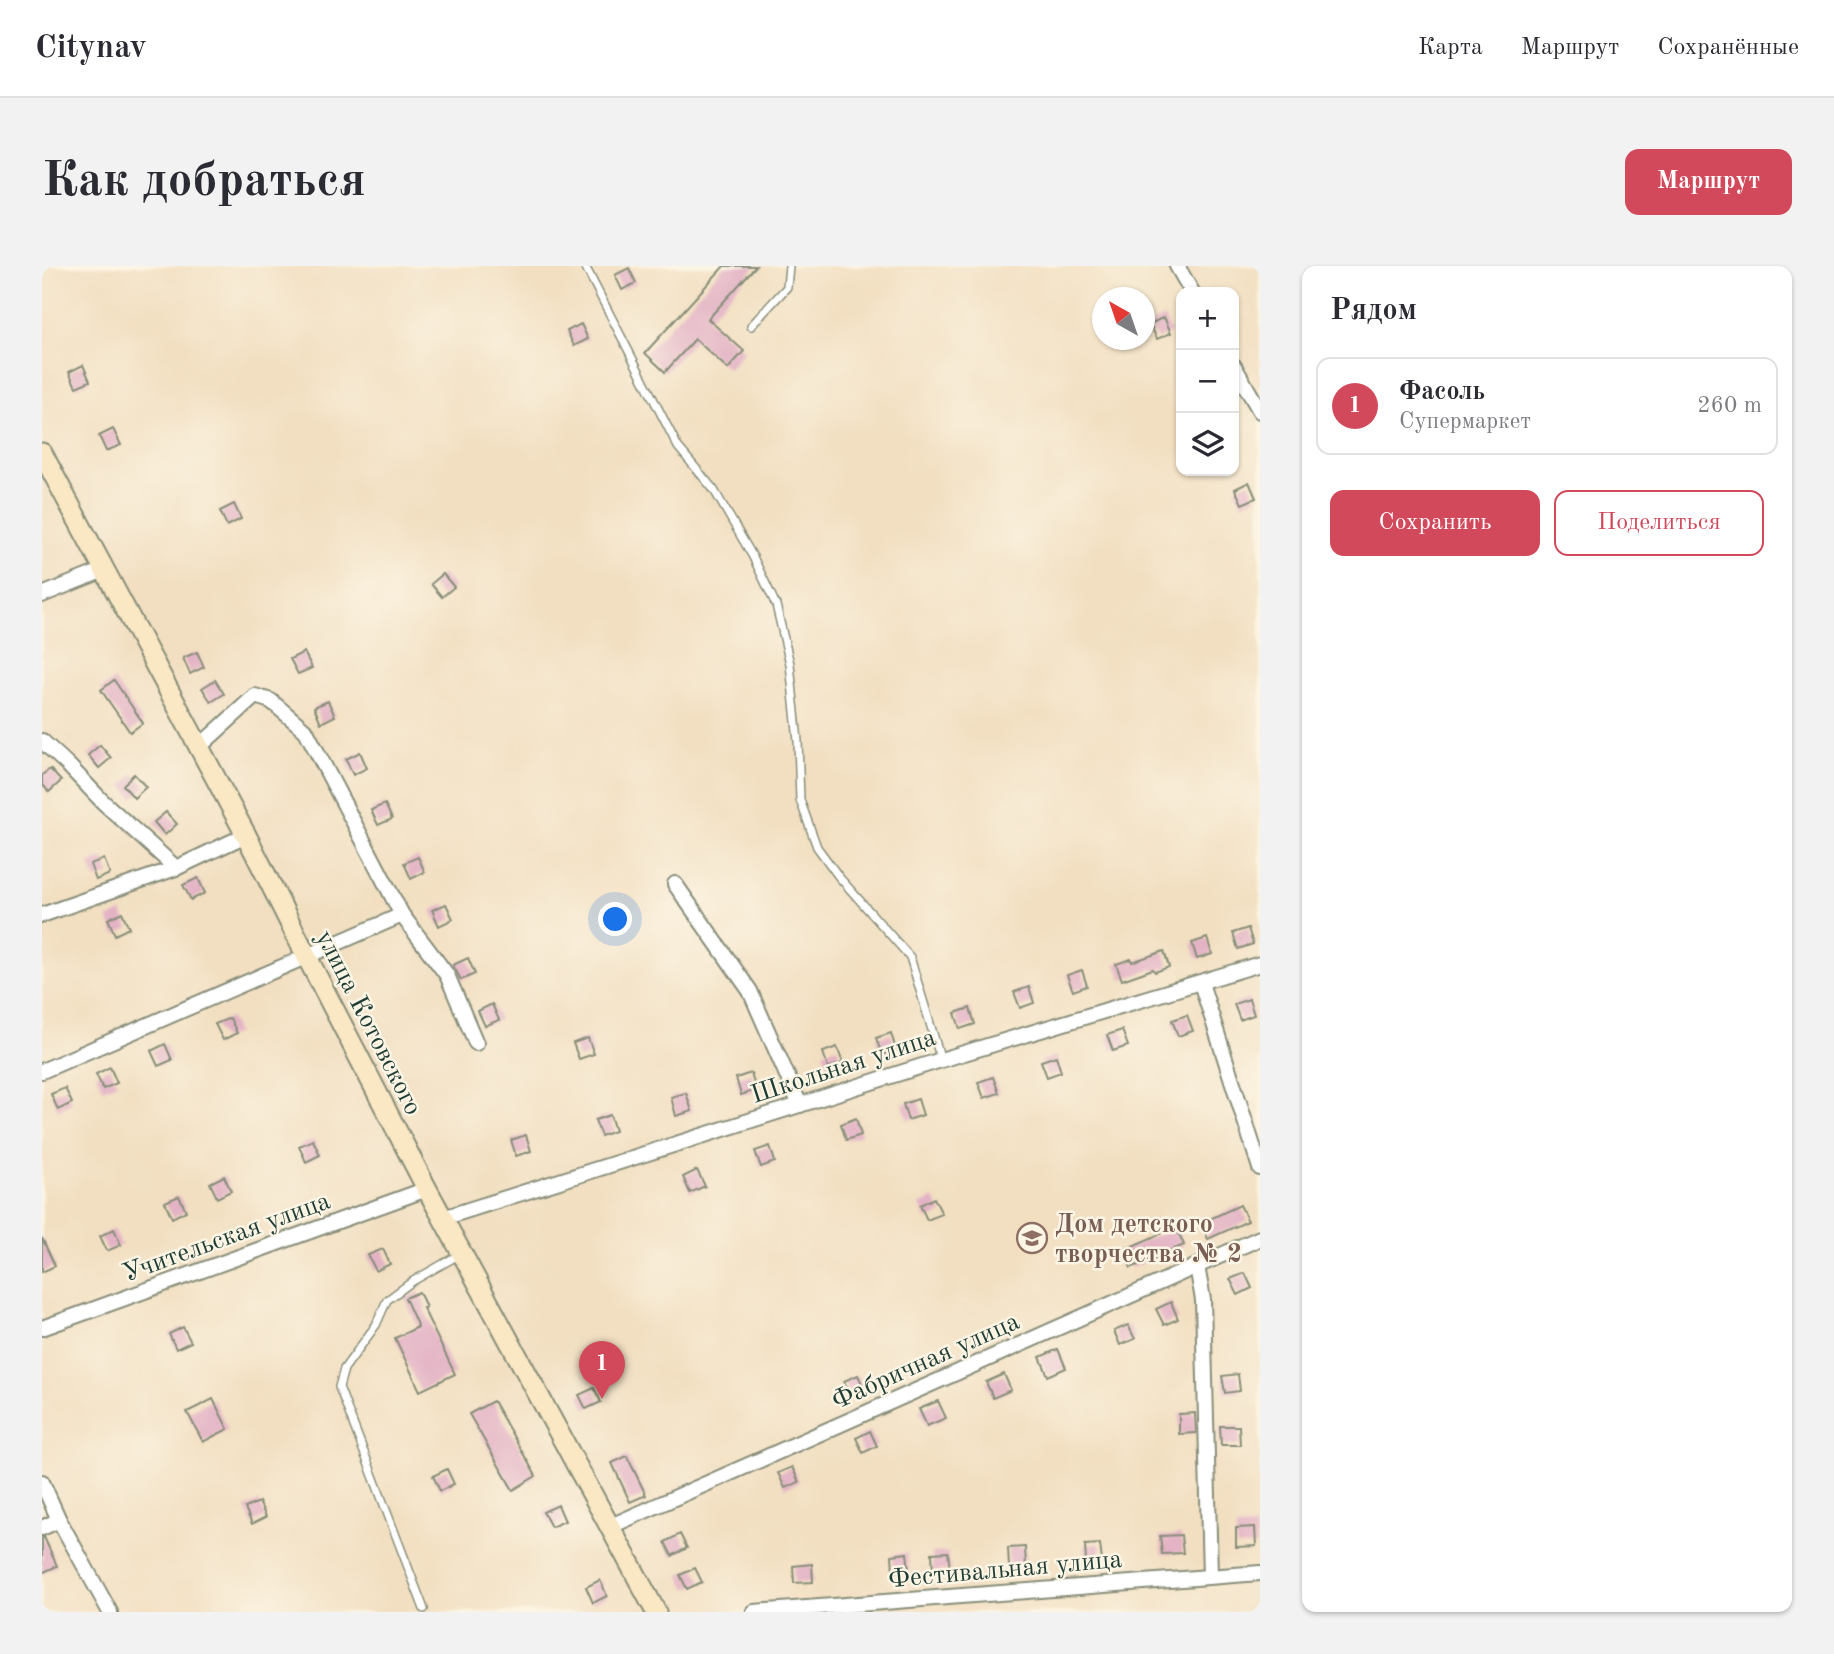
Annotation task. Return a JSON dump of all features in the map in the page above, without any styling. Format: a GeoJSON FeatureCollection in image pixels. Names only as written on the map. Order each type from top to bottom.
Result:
{"type":"FeatureCollection","features":[{"type":"Feature","properties":{"kind":"main road","name":"улица Котовского"},"geometry":{"type":"LineString","coordinates":[[42,453],[246,835],[427,1189],[656,1612]]}},
{"type":"Feature","properties":{"kind":"street"},"geometry":{"type":"LineString","coordinates":[[1177,266],[1189,287]]}},
{"type":"Feature","properties":{"kind":"street"},"geometry":{"type":"LineString","coordinates":[[1239,374],[1258,402]]}},
{"type":"Feature","properties":{"kind":"street"},"geometry":{"type":"LineString","coordinates":[[42,595],[104,570]]}},
{"type":"Feature","properties":{"kind":"street"},"geometry":{"type":"LineString","coordinates":[[199,747],[256,696],[271,701],[306,732],[402,915],[447,975],[476,1043]]}},
{"type":"Feature","properties":{"kind":"street"},"geometry":{"type":"LineString","coordinates":[[42,741],[103,802],[176,867]]}},
{"type":"Feature","properties":{"kind":"street"},"geometry":{"type":"LineString","coordinates":[[42,915],[176,867],[246,835]]}},
{"type":"Feature","properties":{"kind":"street"},"geometry":{"type":"LineString","coordinates":[[675,884],[750,991],[800,1105]]}},
{"type":"Feature","properties":{"kind":"street"},"geometry":{"type":"LineString","coordinates":[[42,1071],[402,915]]}},
{"type":"Feature","properties":{"kind":"street","name":"Школьная улица"},"geometry":{"type":"LineString","coordinates":[[443,1218],[941,1059],[1260,964]]}},
{"type":"Feature","properties":{"kind":"street"},"geometry":{"type":"LineString","coordinates":[[1201,983],[1260,1168]]}},
{"type":"Feature","properties":{"kind":"street","name":"Учительская улица"},"geometry":{"type":"LineString","coordinates":[[42,1328],[427,1189]]}},
{"type":"Feature","properties":{"kind":"street","name":"Фабричная улица"},"geometry":{"type":"LineString","coordinates":[[611,1526],[1260,1238]]}},
{"type":"Feature","properties":{"kind":"street"},"geometry":{"type":"LineString","coordinates":[[1197,1266],[1203,1300],[1210,1576]]}},
{"type":"Feature","properties":{"kind":"street"},"geometry":{"type":"LineString","coordinates":[[42,1482],[59,1520],[110,1612]]}},
{"type":"Feature","properties":{"kind":"street"},"geometry":{"type":"LineString","coordinates":[[42,1528],[59,1520]]}},
{"type":"Feature","properties":{"kind":"street","name":"Фестивальная улица"},"geometry":{"type":"LineString","coordinates":[[754,1612],[1260,1573]]}},
{"type":"Feature","properties":{"kind":"lane"},"geometry":{"type":"LineString","coordinates":[[585,266],[678,447],[714,490],[753,557],[776,606],[790,664],[798,741],[800,800],[817,847],[839,877],[910,957],[941,1059]]}},
{"type":"Feature","properties":{"kind":"lane"},"geometry":{"type":"LineString","coordinates":[[751,326],[787,286],[789,266]]}},
{"type":"Feature","properties":{"kind":"lane"},"geometry":{"type":"LineString","coordinates":[[424,1609],[339,1387],[344,1369],[376,1325],[387,1300],[462,1252]]}},
{"type":"Feature","properties":{"kind":"building"},"geometry":{"type":"Polygon","coordinates":[[[724,266],[756,266],[708,319],[744,351],[728,369],[695,339],[665,372],[645,353],[724,266]]]}},
{"type":"Feature","properties":{"kind":"building"},"geometry":{"type":"Polygon","coordinates":[[[629,268],[636,283],[622,290],[615,275],[629,268]]]}},
{"type":"Feature","properties":{"kind":"building"},"geometry":{"type":"Polygon","coordinates":[[[1164,317],[1171,333],[1157,339],[1155,322],[1164,317]]]}},
{"type":"Feature","properties":{"kind":"building"},"geometry":{"type":"Polygon","coordinates":[[[581,324],[588,339],[574,346],[567,331],[581,324]]]}},
{"type":"Feature","properties":{"kind":"building"},"geometry":{"type":"Polygon","coordinates":[[[83,365],[90,381],[76,387],[69,372],[83,365]]]}},
{"type":"Feature","properties":{"kind":"building"},"geometry":{"type":"Polygon","coordinates":[[[113,429],[121,445],[106,451],[99,436],[113,429]]]}},
{"type":"Feature","properties":{"kind":"building"},"geometry":{"type":"Polygon","coordinates":[[[1249,482],[1256,498],[1242,504],[1235,489],[1249,482]]]}},
{"type":"Feature","properties":{"kind":"building"},"geometry":{"type":"Polygon","coordinates":[[[234,504],[241,519],[227,526],[220,511],[234,504]]]}},
{"type":"Feature","properties":{"kind":"building"},"geometry":{"type":"Polygon","coordinates":[[[443,574],[454,587],[442,597],[431,584],[443,574]]]}},
{"type":"Feature","properties":{"kind":"building"},"geometry":{"type":"Polygon","coordinates":[[[197,652],[204,667],[190,674],[183,658],[197,652]]]}},
{"type":"Feature","properties":{"kind":"building"},"geometry":{"type":"Polygon","coordinates":[[[304,652],[312,668],[298,674],[290,659],[304,652]]]}},
{"type":"Feature","properties":{"kind":"building"},"geometry":{"type":"Polygon","coordinates":[[[114,680],[143,723],[130,732],[101,690],[114,680]]]}},
{"type":"Feature","properties":{"kind":"building"},"geometry":{"type":"Polygon","coordinates":[[[215,680],[224,694],[211,702],[202,688],[215,680]]]}},
{"type":"Feature","properties":{"kind":"building"},"geometry":{"type":"Polygon","coordinates":[[[328,701],[335,716],[321,723],[314,707],[328,701]]]}},
{"type":"Feature","properties":{"kind":"building"},"geometry":{"type":"Polygon","coordinates":[[[100,745],[111,758],[99,768],[88,755],[100,745]]]}},
{"type":"Feature","properties":{"kind":"building"},"geometry":{"type":"Polygon","coordinates":[[[360,752],[367,768],[353,775],[346,759],[360,752]]]}},
{"type":"Feature","properties":{"kind":"building"},"geometry":{"type":"Polygon","coordinates":[[[50,769],[61,781],[49,792],[42,784],[42,775],[50,769]]]}},
{"type":"Feature","properties":{"kind":"building"},"geometry":{"type":"Polygon","coordinates":[[[134,774],[146,787],[134,798],[123,785],[134,774]]]}},
{"type":"Feature","properties":{"kind":"building"},"geometry":{"type":"Polygon","coordinates":[[[385,804],[392,819],[378,825],[371,810],[385,804]]]}},
{"type":"Feature","properties":{"kind":"building"},"geometry":{"type":"Polygon","coordinates":[[[166,812],[177,824],[165,835],[154,822],[166,812]]]}},
{"type":"Feature","properties":{"kind":"building"},"geometry":{"type":"Polygon","coordinates":[[[418,857],[425,872],[411,879],[404,863],[418,857]]]}},
{"type":"Feature","properties":{"kind":"building"},"geometry":{"type":"Polygon","coordinates":[[[104,859],[110,874],[96,880],[90,864],[104,859]]]}},
{"type":"Feature","properties":{"kind":"building"},"geometry":{"type":"Polygon","coordinates":[[[198,878],[205,893],[191,900],[183,885],[198,878]]]}},
{"type":"Feature","properties":{"kind":"building"},"geometry":{"type":"Polygon","coordinates":[[[446,904],[453,919],[439,926],[432,910],[446,904]]]}},
{"type":"Feature","properties":{"kind":"building"},"geometry":{"type":"Polygon","coordinates":[[[122,912],[129,928],[115,935],[108,919],[122,912]]]}},
{"type":"Feature","properties":{"kind":"building"},"geometry":{"type":"Polygon","coordinates":[[[1248,928],[1253,944],[1238,949],[1233,933],[1248,928]]]}},
{"type":"Feature","properties":{"kind":"building"},"geometry":{"type":"Polygon","coordinates":[[[1207,938],[1212,954],[1197,959],[1192,943],[1207,938]]]}},
{"type":"Feature","properties":{"kind":"building"},"geometry":{"type":"Polygon","coordinates":[[[1164,951],[1169,967],[1155,972],[1153,969],[1122,980],[1116,964],[1131,959],[1132,962],[1164,951]]]}},
{"type":"Feature","properties":{"kind":"building"},"geometry":{"type":"Polygon","coordinates":[[[468,958],[475,974],[461,980],[453,965],[468,958]]]}},
{"type":"Feature","properties":{"kind":"building"},"geometry":{"type":"Polygon","coordinates":[[[1082,970],[1087,986],[1073,991],[1067,975],[1082,970]]]}},
{"type":"Feature","properties":{"kind":"building"},"geometry":{"type":"Polygon","coordinates":[[[1029,987],[1034,1003],[1020,1008],[1014,992],[1029,987]]]}},
{"type":"Feature","properties":{"kind":"building"},"geometry":{"type":"Polygon","coordinates":[[[1249,999],[1254,1015],[1240,1020],[1234,1004],[1249,999]]]}},
{"type":"Feature","properties":{"kind":"building"},"geometry":{"type":"Polygon","coordinates":[[[492,1004],[499,1020],[485,1026],[478,1011],[492,1004]]]}},
{"type":"Feature","properties":{"kind":"building"},"geometry":{"type":"Polygon","coordinates":[[[970,1008],[975,1024],[960,1029],[955,1013],[970,1008]]]}},
{"type":"Feature","properties":{"kind":"building"},"geometry":{"type":"Polygon","coordinates":[[[1187,1015],[1193,1031],[1178,1036],[1172,1020],[1187,1015]]]}},
{"type":"Feature","properties":{"kind":"building"},"geometry":{"type":"Polygon","coordinates":[[[230,1018],[237,1033],[223,1040],[215,1024],[230,1018]]]}},
{"type":"Feature","properties":{"kind":"building"},"geometry":{"type":"Polygon","coordinates":[[[1122,1030],[1128,1046],[1113,1051],[1107,1035],[1122,1030]]]}},
{"type":"Feature","properties":{"kind":"building"},"geometry":{"type":"Polygon","coordinates":[[[891,1033],[896,1050],[882,1055],[876,1038],[891,1033]]]}},
{"type":"Feature","properties":{"kind":"building"},"geometry":{"type":"Polygon","coordinates":[[[588,1038],[594,1054],[579,1059],[573,1043],[588,1038]]]}},
{"type":"Feature","properties":{"kind":"building"},"geometry":{"type":"Polygon","coordinates":[[[165,1044],[172,1060],[158,1066],[151,1051],[165,1044]]]}},
{"type":"Feature","properties":{"kind":"building"},"geometry":{"type":"Polygon","coordinates":[[[837,1047],[843,1063],[828,1068],[823,1052],[837,1047]]]}},
{"type":"Feature","properties":{"kind":"building"},"geometry":{"type":"Polygon","coordinates":[[[1056,1056],[1061,1072],[1047,1077],[1041,1061],[1056,1056]]]}},
{"type":"Feature","properties":{"kind":"building"},"geometry":{"type":"Polygon","coordinates":[[[110,1067],[117,1083],[103,1089],[96,1074],[110,1067]]]}},
{"type":"Feature","properties":{"kind":"building"},"geometry":{"type":"Polygon","coordinates":[[[751,1073],[756,1090],[741,1095],[736,1078],[751,1073]]]}},
{"type":"Feature","properties":{"kind":"building"},"geometry":{"type":"Polygon","coordinates":[[[993,1077],[999,1093],[984,1098],[978,1082],[993,1077]]]}},
{"type":"Feature","properties":{"kind":"building"},"geometry":{"type":"Polygon","coordinates":[[[65,1088],[72,1103],[58,1110],[51,1094],[65,1088]]]}},
{"type":"Feature","properties":{"kind":"building"},"geometry":{"type":"Polygon","coordinates":[[[686,1093],[692,1111],[676,1116],[671,1097],[686,1093]]]}},
{"type":"Feature","properties":{"kind":"building"},"geometry":{"type":"Polygon","coordinates":[[[918,1099],[923,1115],[908,1120],[903,1104],[918,1099]]]}},
{"type":"Feature","properties":{"kind":"building"},"geometry":{"type":"Polygon","coordinates":[[[610,1115],[615,1131],[601,1136],[595,1120],[610,1115]]]}},
{"type":"Feature","properties":{"kind":"building"},"geometry":{"type":"Polygon","coordinates":[[[856,1118],[861,1135],[846,1140],[841,1124],[856,1118]]]}},
{"type":"Feature","properties":{"kind":"building"},"geometry":{"type":"Polygon","coordinates":[[[526,1135],[531,1151],[516,1156],[511,1140],[526,1135]]]}},
{"type":"Feature","properties":{"kind":"building"},"geometry":{"type":"Polygon","coordinates":[[[313,1140],[320,1155],[306,1162],[299,1146],[313,1140]]]}},
{"type":"Feature","properties":{"kind":"building"},"geometry":{"type":"Polygon","coordinates":[[[770,1146],[775,1162],[761,1167],[755,1151],[770,1146]]]}},
{"type":"Feature","properties":{"kind":"building"},"geometry":{"type":"Polygon","coordinates":[[[697,1170],[705,1186],[690,1193],[683,1177],[697,1170]]]}},
{"type":"Feature","properties":{"kind":"building"},"geometry":{"type":"Polygon","coordinates":[[[224,1176],[231,1191],[217,1198],[210,1183],[224,1176]]]}},
{"type":"Feature","properties":{"kind":"building"},"geometry":{"type":"Polygon","coordinates":[[[179,1196],[186,1211],[172,1218],[165,1202],[179,1196]]]}},
{"type":"Feature","properties":{"kind":"building"},"geometry":{"type":"Polygon","coordinates":[[[934,1198],[942,1214],[927,1220],[920,1205],[934,1198]]]}},
{"type":"Feature","properties":{"kind":"building"},"geometry":{"type":"Polygon","coordinates":[[[1240,1205],[1248,1221],[1208,1239],[1201,1223],[1240,1205]]]}},
{"type":"Feature","properties":{"kind":"building"},"geometry":{"type":"Polygon","coordinates":[[[1176,1227],[1184,1245],[1131,1268],[1123,1250],[1176,1227]]]}},
{"type":"Feature","properties":{"kind":"building"},"geometry":{"type":"Polygon","coordinates":[[[114,1229],[121,1245],[107,1251],[100,1236],[114,1229]]]}},
{"type":"Feature","properties":{"kind":"building"},"geometry":{"type":"Polygon","coordinates":[[[42,1238],[55,1266],[42,1272],[42,1238]]]}},
{"type":"Feature","properties":{"kind":"building"},"geometry":{"type":"Polygon","coordinates":[[[383,1249],[390,1264],[376,1271],[368,1255],[383,1249]]]}},
{"type":"Feature","properties":{"kind":"building"},"geometry":{"type":"Polygon","coordinates":[[[1245,1273],[1252,1288],[1238,1295],[1230,1279],[1245,1273]]]}},
{"type":"Feature","properties":{"kind":"building"},"geometry":{"type":"Polygon","coordinates":[[[419,1292],[426,1307],[423,1308],[455,1374],[420,1391],[395,1338],[418,1327],[405,1298],[419,1292]]]}},
{"type":"Feature","properties":{"kind":"building"},"geometry":{"type":"Polygon","coordinates":[[[1171,1302],[1178,1319],[1164,1325],[1156,1309],[1171,1302]]]}},
{"type":"Feature","properties":{"kind":"building"},"geometry":{"type":"Polygon","coordinates":[[[1128,1325],[1135,1339],[1120,1345],[1114,1331],[1128,1325]]]}},
{"type":"Feature","properties":{"kind":"building"},"geometry":{"type":"Polygon","coordinates":[[[183,1327],[191,1342],[176,1349],[169,1334],[183,1327]]]}},
{"type":"Feature","properties":{"kind":"building"},"geometry":{"type":"Polygon","coordinates":[[[1058,1349],[1066,1368],[1048,1376],[1040,1357],[1058,1349]]]}},
{"type":"Feature","properties":{"kind":"building"},"geometry":{"type":"Polygon","coordinates":[[[1004,1374],[1011,1390],[993,1398],[986,1382],[1004,1374]]]}},
{"type":"Feature","properties":{"kind":"building"},"geometry":{"type":"Polygon","coordinates":[[[1238,1374],[1240,1391],[1225,1393],[1222,1376],[1238,1374]]]}},
{"type":"Feature","properties":{"kind":"building"},"geometry":{"type":"Polygon","coordinates":[[[858,1375],[865,1390],[851,1397],[844,1381],[858,1375]]]}},
{"type":"Feature","properties":{"kind":"building"},"geometry":{"type":"Polygon","coordinates":[[[594,1388],[601,1402],[586,1409],[579,1395],[594,1388]]]}},
{"type":"Feature","properties":{"kind":"building"},"geometry":{"type":"Polygon","coordinates":[[[213,1399],[228,1429],[203,1442],[187,1412],[213,1399]]]}},
{"type":"Feature","properties":{"kind":"building"},"geometry":{"type":"Polygon","coordinates":[[[493,1401],[536,1476],[513,1490],[469,1414],[493,1401]]]}},
{"type":"Feature","properties":{"kind":"building"},"geometry":{"type":"Polygon","coordinates":[[[938,1401],[946,1418],[927,1426],[919,1409],[938,1401]]]}},
{"type":"Feature","properties":{"kind":"building"},"geometry":{"type":"Polygon","coordinates":[[[1195,1413],[1196,1433],[1179,1434],[1179,1414],[1195,1413]]]}},
{"type":"Feature","properties":{"kind":"building"},"geometry":{"type":"Polygon","coordinates":[[[1220,1426],[1239,1426],[1240,1445],[1221,1445],[1220,1426]]]}},
{"type":"Feature","properties":{"kind":"building"},"geometry":{"type":"Polygon","coordinates":[[[870,1431],[877,1446],[863,1453],[856,1438],[870,1431]]]}},
{"type":"Feature","properties":{"kind":"building"},"geometry":{"type":"Polygon","coordinates":[[[627,1456],[646,1495],[630,1502],[612,1463],[627,1456]]]}},
{"type":"Feature","properties":{"kind":"building"},"geometry":{"type":"Polygon","coordinates":[[[792,1467],[799,1482],[785,1488],[778,1473],[792,1467]]]}},
{"type":"Feature","properties":{"kind":"building"},"geometry":{"type":"Polygon","coordinates":[[[447,1469],[454,1484],[440,1491],[433,1476],[447,1469]]]}},
{"type":"Feature","properties":{"kind":"building"},"geometry":{"type":"Polygon","coordinates":[[[259,1502],[266,1517],[252,1524],[245,1508],[259,1502]]]}},
{"type":"Feature","properties":{"kind":"building"},"geometry":{"type":"Polygon","coordinates":[[[558,1505],[565,1521],[551,1527],[543,1512],[558,1505]]]}},
{"type":"Feature","properties":{"kind":"building"},"geometry":{"type":"Polygon","coordinates":[[[1255,1527],[1256,1546],[1236,1547],[1236,1528],[1255,1527]]]}},
{"type":"Feature","properties":{"kind":"building"},"geometry":{"type":"Polygon","coordinates":[[[680,1534],[687,1548],[672,1556],[665,1542],[680,1534]]]}},
{"type":"Feature","properties":{"kind":"building"},"geometry":{"type":"Polygon","coordinates":[[[1181,1535],[1183,1553],[1162,1554],[1160,1536],[1181,1535]]]}},
{"type":"Feature","properties":{"kind":"building"},"geometry":{"type":"Polygon","coordinates":[[[44,1537],[57,1566],[42,1573],[42,1538],[44,1537]]]}},
{"type":"Feature","properties":{"kind":"building"},"geometry":{"type":"Polygon","coordinates":[[[1100,1544],[1102,1561],[1086,1562],[1085,1545],[1100,1544]]]}},
{"type":"Feature","properties":{"kind":"building"},"geometry":{"type":"Polygon","coordinates":[[[1025,1547],[1026,1567],[1009,1568],[1008,1548],[1025,1547]]]}},
{"type":"Feature","properties":{"kind":"building"},"geometry":{"type":"Polygon","coordinates":[[[948,1552],[950,1570],[933,1572],[932,1553],[948,1552]]]}},
{"type":"Feature","properties":{"kind":"building"},"geometry":{"type":"Polygon","coordinates":[[[907,1553],[909,1571],[893,1572],[892,1555],[907,1553]]]}},
{"type":"Feature","properties":{"kind":"building"},"geometry":{"type":"Polygon","coordinates":[[[812,1564],[813,1582],[794,1583],[793,1566],[812,1564]]]}},
{"type":"Feature","properties":{"kind":"building"},"geometry":{"type":"Polygon","coordinates":[[[695,1568],[702,1582],[687,1589],[680,1575],[695,1568]]]}},
{"type":"Feature","properties":{"kind":"building"},"geometry":{"type":"Polygon","coordinates":[[[600,1580],[607,1596],[593,1603],[586,1587],[600,1580]]]}},
{"type":"Feature","properties":{"kind":"place","name":"Дом детского творчества № 2"},"geometry":{"type":"Point","coordinates":[1032,1238]}},
{"type":"Feature","properties":{"kind":"place","name":"Фасоль"},"geometry":{"type":"Point","coordinates":[602,1399]}}]}
